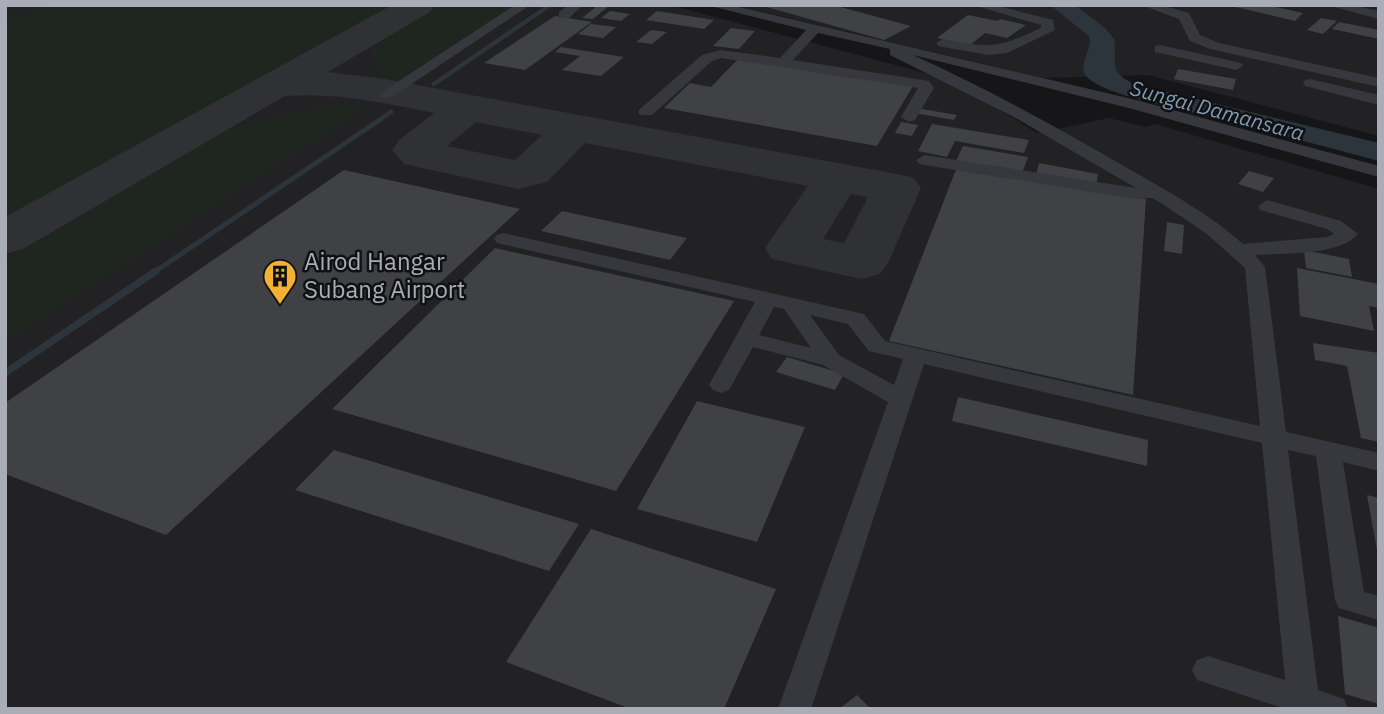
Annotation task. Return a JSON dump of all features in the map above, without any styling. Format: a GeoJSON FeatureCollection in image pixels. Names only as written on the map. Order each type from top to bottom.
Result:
{"type":"FeatureCollection","features":[{"type":"Feature","properties":{"kind":"street"},"geometry":{"type":"LineString","coordinates":[[387,94],[524,5]]}},
{"type":"Feature","properties":{"kind":"street"},"geometry":{"type":"LineString","coordinates":[[564,15],[577,5]]}},
{"type":"Feature","properties":{"kind":"street"},"geometry":{"type":"LineString","coordinates":[[713,5],[1300,154],[1379,178]]}},
{"type":"Feature","properties":{"kind":"street"},"geometry":{"type":"LineString","coordinates":[[896,50],[912,40],[926,38],[967,49],[1007,49],[1048,30],[1048,23],[979,5]]}},
{"type":"Feature","properties":{"kind":"street"},"geometry":{"type":"LineString","coordinates":[[1147,5],[1184,16],[1195,38],[1216,46],[1378,81]]}},
{"type":"Feature","properties":{"kind":"street"},"geometry":{"type":"LineString","coordinates":[[1333,5],[1379,15]]}},
{"type":"Feature","properties":{"kind":"street"},"geometry":{"type":"LineString","coordinates":[[774,19],[812,31],[1293,146],[1379,172]]}},
{"type":"Feature","properties":{"kind":"street"},"geometry":{"type":"LineString","coordinates":[[784,62],[812,31]]}},
{"type":"Feature","properties":{"kind":"street"},"geometry":{"type":"LineString","coordinates":[[1160,49],[1379,100]]}},
{"type":"Feature","properties":{"kind":"street"},"geometry":{"type":"LineString","coordinates":[[896,50],[964,82],[1049,128],[1217,230],[1241,250],[1255,267],[1274,438],[1313,706],[1208,670]]}},
{"type":"Feature","properties":{"kind":"street"},"geometry":{"type":"LineString","coordinates":[[646,112],[712,56],[739,55],[924,84],[926,88],[909,117]]}},
{"type":"Feature","properties":{"kind":"street"},"geometry":{"type":"LineString","coordinates":[[1049,128],[1032,110],[1035,98],[1074,97]]}},
{"type":"Feature","properties":{"kind":"street"},"geometry":{"type":"LineString","coordinates":[[925,160],[1133,194],[1154,192]]}},
{"type":"Feature","properties":{"kind":"street"},"geometry":{"type":"LineString","coordinates":[[1241,250],[1331,243],[1348,234],[1334,225],[1267,206]]}},
{"type":"Feature","properties":{"kind":"street"},"geometry":{"type":"LineString","coordinates":[[504,239],[856,319],[877,346],[1379,462]]}},
{"type":"Feature","properties":{"kind":"street"},"geometry":{"type":"LineString","coordinates":[[721,385],[767,299]]}},
{"type":"Feature","properties":{"kind":"street"},"geometry":{"type":"LineString","coordinates":[[792,305],[831,360]]}},
{"type":"Feature","properties":{"kind":"street"},"geometry":{"type":"LineString","coordinates":[[746,338],[831,360],[901,398]]}},
{"type":"Feature","properties":{"kind":"street"},"geometry":{"type":"LineString","coordinates":[[794,709],[916,355]]}},
{"type":"Feature","properties":{"kind":"street"},"geometry":{"type":"LineString","coordinates":[[1328,450],[1350,600],[1379,608]]}},
{"type":"Feature","properties":{"kind":"shaded area"},"geometry":{"type":"Polygon","coordinates":[[[5,5],[670,5],[918,71],[964,87],[1037,133],[1109,118],[1146,127],[1155,124],[1379,189],[1379,709],[5,709],[5,5]]]}},
{"type":"Feature","properties":{"kind":"shaded area"},"geometry":{"type":"Polygon","coordinates":[[[49,5],[391,5],[5,218],[5,22],[49,5]]]}},
{"type":"Feature","properties":{"kind":"shaded area"},"geometry":{"type":"Polygon","coordinates":[[[441,5],[521,5],[403,81],[384,74],[374,63],[374,49],[387,37],[441,5]]]}},
{"type":"Feature","properties":{"kind":"shaded area"},"geometry":{"type":"Polygon","coordinates":[[[733,5],[1379,5],[1379,136],[1148,75],[1043,78],[733,5]]]}},
{"type":"Feature","properties":{"kind":"shaded area"},"geometry":{"type":"Polygon","coordinates":[[[337,106],[366,107],[5,342],[5,260],[232,127],[303,110],[337,106]]]}},
{"type":"Feature","properties":{"kind":"water","name":"Sungai Damansara"},"geometry":{"type":"Polygon","coordinates":[[[1050,5],[1075,5],[1105,28],[1114,39],[1116,70],[1134,84],[1379,143],[1379,161],[1144,101],[1096,84],[1087,77],[1083,67],[1089,36],[1050,5]]]}},
{"type":"Feature","properties":{"kind":"building"},"geometry":{"type":"Polygon","coordinates":[[[598,5],[610,5],[593,19],[582,18],[598,5]]]}},
{"type":"Feature","properties":{"kind":"building"},"geometry":{"type":"Polygon","coordinates":[[[833,5],[911,26],[884,40],[763,6],[833,5]]]}},
{"type":"Feature","properties":{"kind":"building"},"geometry":{"type":"Polygon","coordinates":[[[1227,5],[1267,5],[1303,13],[1295,21],[1227,5]]]}},
{"type":"Feature","properties":{"kind":"building"},"geometry":{"type":"Polygon","coordinates":[[[610,11],[630,14],[621,21],[601,18],[610,11]]]}},
{"type":"Feature","properties":{"kind":"building"},"geometry":{"type":"Polygon","coordinates":[[[657,11],[714,20],[704,29],[646,20],[657,11]]]}},
{"type":"Feature","properties":{"kind":"building"},"geometry":{"type":"Polygon","coordinates":[[[968,15],[1026,25],[1007,38],[985,33],[969,46],[937,38],[968,15]]]}},
{"type":"Feature","properties":{"kind":"building"},"geometry":{"type":"Polygon","coordinates":[[[555,16],[592,22],[525,70],[484,63],[555,16]]]}},
{"type":"Feature","properties":{"kind":"building"},"geometry":{"type":"Polygon","coordinates":[[[1321,18],[1337,21],[1323,34],[1307,30],[1321,18]]]}},
{"type":"Feature","properties":{"kind":"building"},"geometry":{"type":"Polygon","coordinates":[[[1339,22],[1379,30],[1379,39],[1332,29],[1339,22]]]}},
{"type":"Feature","properties":{"kind":"building"},"geometry":{"type":"Polygon","coordinates":[[[591,24],[616,27],[603,38],[578,34],[591,24]]]}},
{"type":"Feature","properties":{"kind":"building"},"geometry":{"type":"Polygon","coordinates":[[[731,28],[755,31],[739,49],[713,46],[731,28]]]}},
{"type":"Feature","properties":{"kind":"building"},"geometry":{"type":"Polygon","coordinates":[[[651,30],[667,32],[652,44],[636,42],[651,30]]]}},
{"type":"Feature","properties":{"kind":"building"},"geometry":{"type":"Polygon","coordinates":[[[561,47],[624,57],[601,76],[562,70],[580,56],[555,52],[561,47]]]}},
{"type":"Feature","properties":{"kind":"building"},"geometry":{"type":"Polygon","coordinates":[[[739,58],[913,86],[877,146],[664,108],[690,83],[711,87],[739,58]]]}},
{"type":"Feature","properties":{"kind":"building"},"geometry":{"type":"Polygon","coordinates":[[[1178,69],[1236,79],[1233,90],[1174,79],[1178,69]]]}},
{"type":"Feature","properties":{"kind":"building"},"geometry":{"type":"Polygon","coordinates":[[[916,108],[957,115],[954,120],[914,113],[916,108]]]}},
{"type":"Feature","properties":{"kind":"building"},"geometry":{"type":"Polygon","coordinates":[[[901,122],[918,125],[912,136],[895,133],[901,122]]]}},
{"type":"Feature","properties":{"kind":"building"},"geometry":{"type":"Polygon","coordinates":[[[932,124],[1029,140],[1024,153],[955,141],[947,157],[918,151],[932,124]]]}},
{"type":"Feature","properties":{"kind":"building"},"geometry":{"type":"Polygon","coordinates":[[[963,146],[1028,157],[1022,173],[956,161],[963,146]]]}},
{"type":"Feature","properties":{"kind":"building"},"geometry":{"type":"Polygon","coordinates":[[[1039,163],[1098,174],[1096,186],[1036,175],[1039,163]]]}},
{"type":"Feature","properties":{"kind":"building"},"geometry":{"type":"Polygon","coordinates":[[[957,167],[1146,199],[1133,395],[889,341],[957,167]]]}},
{"type":"Feature","properties":{"kind":"building","name":"Airod Hangar Subang Airport"},"geometry":{"type":"Polygon","coordinates":[[[344,170],[520,209],[166,535],[5,474],[5,403],[344,170]]]}},
{"type":"Feature","properties":{"kind":"building"},"geometry":{"type":"Polygon","coordinates":[[[1249,171],[1274,178],[1263,192],[1238,184],[1249,171]]]}},
{"type":"Feature","properties":{"kind":"building"},"geometry":{"type":"Polygon","coordinates":[[[562,211],[687,238],[670,260],[541,231],[562,211]]]}},
{"type":"Feature","properties":{"kind":"building"},"geometry":{"type":"Polygon","coordinates":[[[1167,222],[1184,225],[1182,254],[1164,251],[1167,222]]]}},
{"type":"Feature","properties":{"kind":"building"},"geometry":{"type":"Polygon","coordinates":[[[495,248],[734,301],[616,491],[332,409],[495,248]]]}},
{"type":"Feature","properties":{"kind":"building"},"geometry":{"type":"Polygon","coordinates":[[[1304,250],[1349,259],[1352,277],[1306,268],[1304,250]]]}},
{"type":"Feature","properties":{"kind":"building"},"geometry":{"type":"Polygon","coordinates":[[[1297,268],[1379,284],[1379,308],[1369,306],[1374,331],[1300,316],[1297,268]]]}},
{"type":"Feature","properties":{"kind":"building"},"geometry":{"type":"Polygon","coordinates":[[[1313,343],[1379,353],[1379,442],[1361,438],[1347,366],[1315,360],[1313,343]]]}},
{"type":"Feature","properties":{"kind":"building"},"geometry":{"type":"Polygon","coordinates":[[[787,357],[844,374],[835,390],[776,372],[787,357]]]}},
{"type":"Feature","properties":{"kind":"building"},"geometry":{"type":"Polygon","coordinates":[[[958,397],[1148,440],[1147,466],[952,421],[958,397]]]}},
{"type":"Feature","properties":{"kind":"building"},"geometry":{"type":"Polygon","coordinates":[[[697,401],[805,427],[757,542],[637,509],[697,401]]]}},
{"type":"Feature","properties":{"kind":"building"},"geometry":{"type":"Polygon","coordinates":[[[334,450],[579,524],[549,571],[295,490],[334,450]]]}},
{"type":"Feature","properties":{"kind":"building"},"geometry":{"type":"Polygon","coordinates":[[[1367,495],[1379,498],[1379,550],[1377,550],[1367,495]]]}},
{"type":"Feature","properties":{"kind":"building"},"geometry":{"type":"Polygon","coordinates":[[[591,529],[776,589],[724,709],[631,709],[506,662],[591,529]]]}},
{"type":"Feature","properties":{"kind":"building"},"geometry":{"type":"Polygon","coordinates":[[[1338,616],[1379,628],[1379,704],[1345,694],[1338,616]]]}},
{"type":"Feature","properties":{"kind":"building"},"geometry":{"type":"Polygon","coordinates":[[[857,695],[871,709],[839,709],[857,695]]]}},
{"type":"Feature","properties":{"kind":"waterway"},"geometry":{"type":"LineString","coordinates":[[434,84],[550,5]]}},
{"type":"Feature","properties":{"kind":"waterway"},"geometry":{"type":"LineString","coordinates":[[379,120],[391,112]]}},
{"type":"Feature","properties":{"kind":"waterway"},"geometry":{"type":"LineString","coordinates":[[153,273],[381,119]]}},
{"type":"Feature","properties":{"kind":"waterway"},"geometry":{"type":"LineString","coordinates":[[5,373],[156,271]]}},
{"type":"Feature","properties":{"kind":"taxiway"},"geometry":{"type":"LineString","coordinates":[[5,238],[418,5]]}},
{"type":"Feature","properties":{"kind":"taxiway"},"geometry":{"type":"LineString","coordinates":[[277,85],[328,84],[385,91],[575,128]]}},
{"type":"Feature","properties":{"kind":"taxiway"},"geometry":{"type":"LineString","coordinates":[[467,108],[415,150],[420,154],[518,175],[530,172],[575,128]]}},
{"type":"Feature","properties":{"kind":"taxiway"},"geometry":{"type":"LineString","coordinates":[[575,128],[838,177]]}},
{"type":"Feature","properties":{"kind":"taxiway"},"geometry":{"type":"LineString","coordinates":[[838,177],[897,188],[861,263],[791,248],[838,177]]}},
{"type":"Feature","properties":{"kind":"place","name":"Airod Hangar Subang Airport"},"geometry":{"type":"Point","coordinates":[280,306]}}]}
